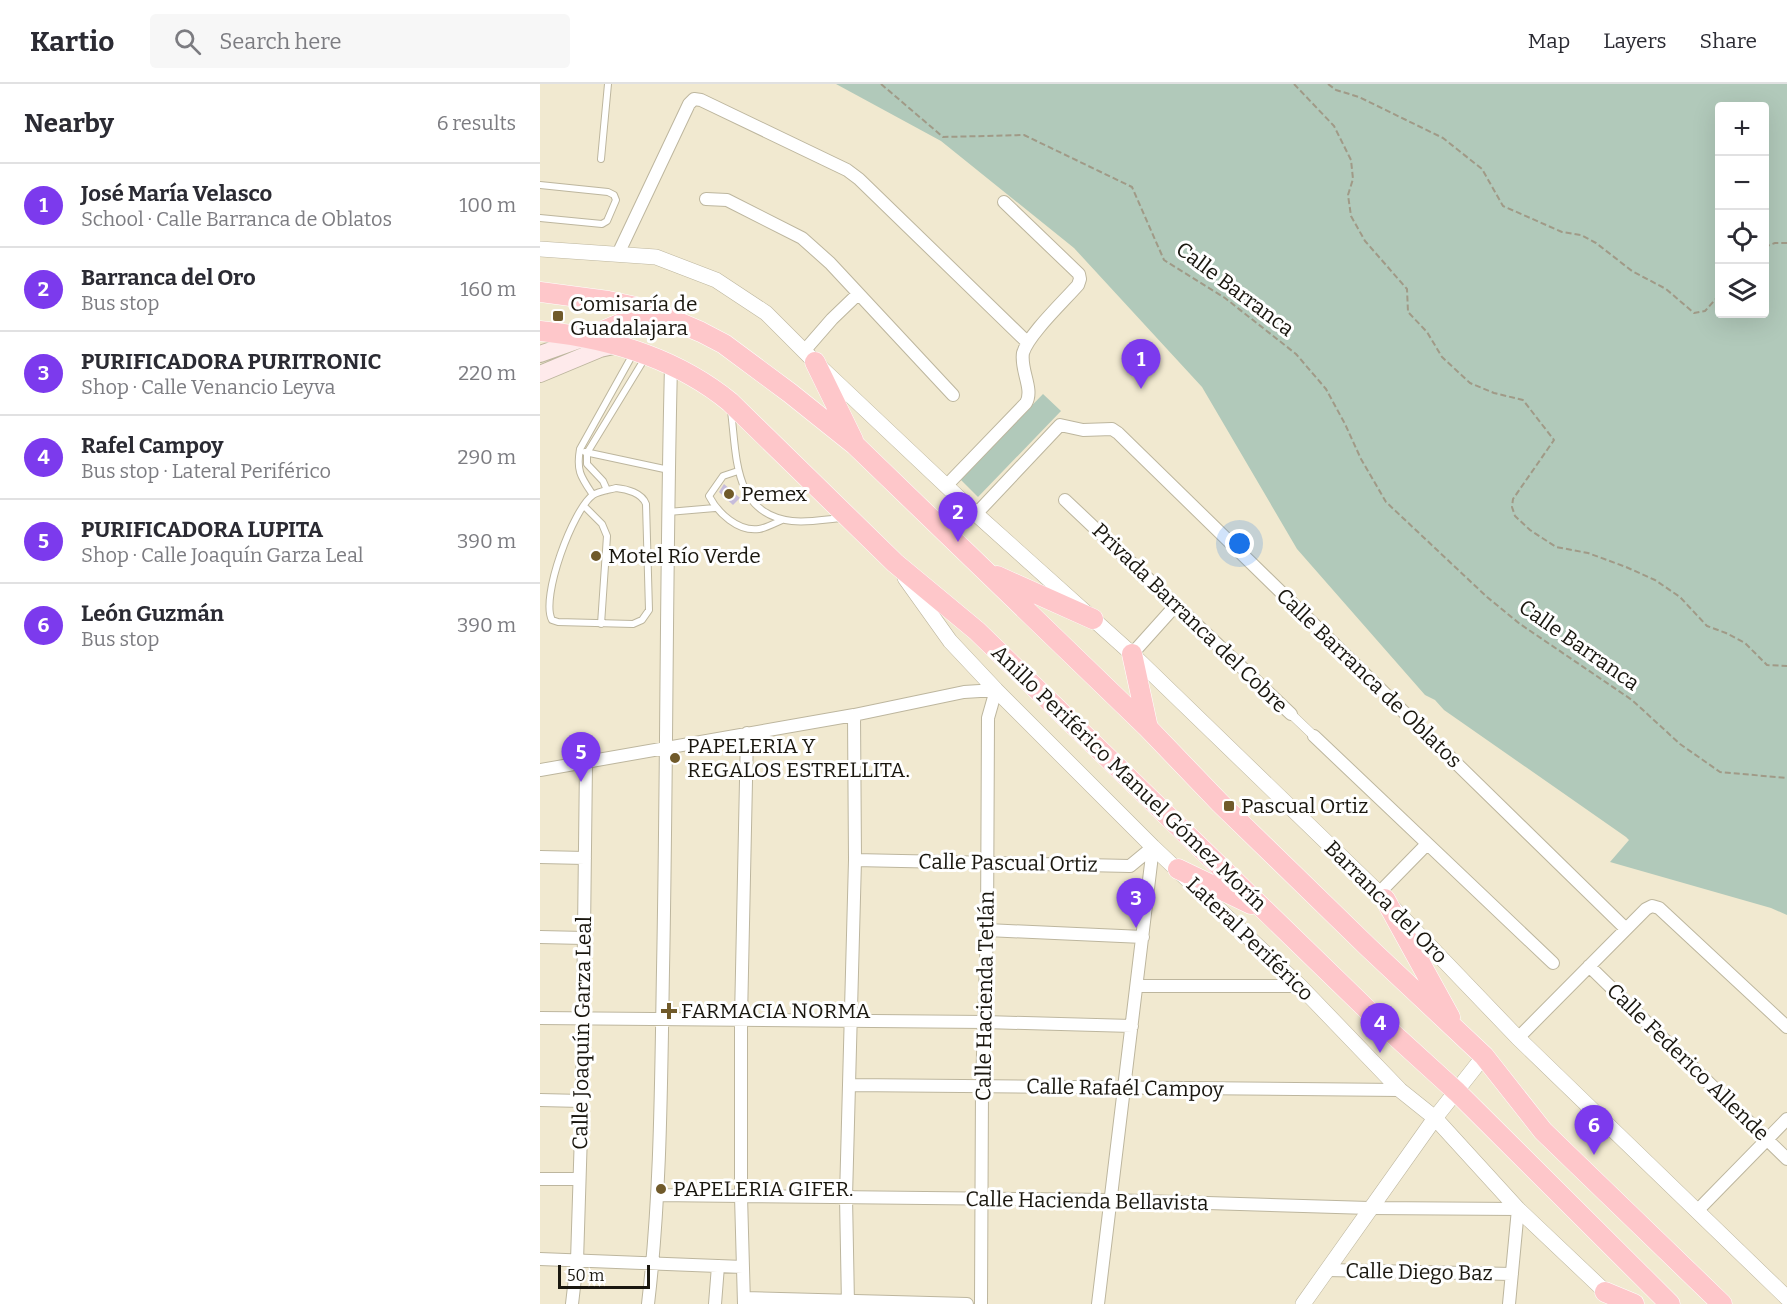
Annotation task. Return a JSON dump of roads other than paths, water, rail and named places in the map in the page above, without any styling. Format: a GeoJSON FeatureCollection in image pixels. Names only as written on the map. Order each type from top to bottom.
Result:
{"type":"FeatureCollection","features":[{"type":"Feature","properties":{"kind":"highway"},"geometry":{"type":"LineString","coordinates":[[540,292],[608,301],[650,310],[724,344],[855,445],[1148,728],[1220,803],[1484,1056],[1543,1131],[1722,1304]]}},
{"type":"Feature","properties":{"kind":"highway"},"geometry":{"type":"LineString","coordinates":[[589,337],[650,310]]}},
{"type":"Feature","properties":{"kind":"highway","name":"Anillo Periférico Manuel Gómez Morín"},"geometry":{"type":"LineString","coordinates":[[540,331],[589,337],[634,350],[710,386],[730,402],[895,563],[977,631],[1379,1021],[1456,1092],[1670,1304]]}},
{"type":"Feature","properties":{"kind":"highway"},"geometry":{"type":"LineString","coordinates":[[810,356],[855,445]]}},
{"type":"Feature","properties":{"kind":"highway"},"geometry":{"type":"LineString","coordinates":[[984,570],[1093,619]]}},
{"type":"Feature","properties":{"kind":"highway"},"geometry":{"type":"LineString","coordinates":[[1132,654],[1148,728]]}},
{"type":"Feature","properties":{"kind":"highway"},"geometry":{"type":"LineString","coordinates":[[1178,869],[1268,912]]}},
{"type":"Feature","properties":{"kind":"highway"},"geometry":{"type":"LineString","coordinates":[[1382,896],[1458,1033]]}},
{"type":"Feature","properties":{"kind":"highway"},"geometry":{"type":"LineString","coordinates":[[1612,1298],[1634,1304]]}},
{"type":"Feature","properties":{"kind":"main road"},"geometry":{"type":"LineString","coordinates":[[540,354],[589,337]]}},
{"type":"Feature","properties":{"kind":"main road"},"geometry":{"type":"LineString","coordinates":[[540,374],[600,349],[634,350]]}},
{"type":"Feature","properties":{"kind":"street"},"geometry":{"type":"LineString","coordinates":[[618,254],[689,104],[694,99],[701,100],[847,170],[1027,342]]}},
{"type":"Feature","properties":{"kind":"street"},"geometry":{"type":"LineString","coordinates":[[706,199],[727,200],[802,238],[830,263],[954,395]]}},
{"type":"Feature","properties":{"kind":"street"},"geometry":{"type":"LineString","coordinates":[[947,485],[1026,403],[1029,392],[1023,370],[1023,355],[1027,342],[1078,285],[1080,279],[1079,274],[1004,202]]}},
{"type":"Feature","properties":{"kind":"street"},"geometry":{"type":"LineString","coordinates":[[540,249],[656,257],[716,280],[766,313],[810,356],[832,319],[858,294]]}},
{"type":"Feature","properties":{"kind":"street","name":"Barranca del Oro"},"geometry":{"type":"LineString","coordinates":[[810,356],[976,514],[1132,654],[1382,896],[1518,1038],[1787,1298]]}},
{"type":"Feature","properties":{"kind":"street"},"geometry":{"type":"LineString","coordinates":[[648,1304],[657,1195],[662,1019],[671,366]]}},
{"type":"Feature","properties":{"kind":"street","name":"Calle Barranca de Oblatos"},"geometry":{"type":"LineString","coordinates":[[976,514],[1060,425],[1083,430],[1112,429],[1625,928]]}},
{"type":"Feature","properties":{"kind":"street","name":"Privada Barranca del Cobre"},"geometry":{"type":"LineString","coordinates":[[1065,500],[1314,736]]}},
{"type":"Feature","properties":{"kind":"street","name":"Lateral Periférico"},"geometry":{"type":"LineString","coordinates":[[895,563],[950,641],[996,690],[1154,847],[1300,986],[1400,1090],[1435,1118],[1518,1209],[1612,1298]]}},
{"type":"Feature","properties":{"kind":"street"},"geometry":{"type":"LineString","coordinates":[[1132,654],[1176,605]]}},
{"type":"Feature","properties":{"kind":"street"},"geometry":{"type":"LineString","coordinates":[[540,771],[854,715],[964,692],[996,690]]}},
{"type":"Feature","properties":{"kind":"street","name":"Calle Hacienda Tetlán"},"geometry":{"type":"LineString","coordinates":[[981,1304],[988,718],[996,690]]}},
{"type":"Feature","properties":{"kind":"street"},"geometry":{"type":"LineString","coordinates":[[848,1302],[846,1197],[855,860],[854,715]]}},
{"type":"Feature","properties":{"kind":"street"},"geometry":{"type":"LineString","coordinates":[[747,733],[741,1019],[741,1196],[744,1301],[967,1304]]}},
{"type":"Feature","properties":{"kind":"street"},"geometry":{"type":"LineString","coordinates":[[1314,736],[1553,963]]}},
{"type":"Feature","properties":{"kind":"street","name":"Calle Joaquín Garza Leal"},"geometry":{"type":"LineString","coordinates":[[572,1304],[577,1261],[582,1101],[586,762]]}},
{"type":"Feature","properties":{"kind":"street"},"geometry":{"type":"LineString","coordinates":[[1382,896],[1427,843]]}},
{"type":"Feature","properties":{"kind":"street"},"geometry":{"type":"LineString","coordinates":[[1098,1304],[1154,847]]}},
{"type":"Feature","properties":{"kind":"street","name":"Calle Pascual Ortiz"},"geometry":{"type":"LineString","coordinates":[[855,860],[1130,866],[1154,847]]}},
{"type":"Feature","properties":{"kind":"street"},"geometry":{"type":"LineString","coordinates":[[540,857],[585,858]]}},
{"type":"Feature","properties":{"kind":"street"},"geometry":{"type":"LineString","coordinates":[[1518,1038],[1625,928],[1646,909],[1653,906],[1659,908],[1787,1027]]}},
{"type":"Feature","properties":{"kind":"street"},"geometry":{"type":"LineString","coordinates":[[987,930],[1143,937]]}},
{"type":"Feature","properties":{"kind":"street"},"geometry":{"type":"LineString","coordinates":[[540,937],[584,938]]}},
{"type":"Feature","properties":{"kind":"street","name":"Calle Federico Allende"},"geometry":{"type":"LineString","coordinates":[[1590,966],[1787,1159]]}},
{"type":"Feature","properties":{"kind":"street"},"geometry":{"type":"LineString","coordinates":[[1137,986],[1300,986]]}},
{"type":"Feature","properties":{"kind":"street"},"geometry":{"type":"LineString","coordinates":[[540,1018],[985,1022],[1132,1026]]}},
{"type":"Feature","properties":{"kind":"street"},"geometry":{"type":"LineString","coordinates":[[1303,1304],[1369,1208],[1484,1056]]}},
{"type":"Feature","properties":{"kind":"street","name":"Calle Rafaél Campoy"},"geometry":{"type":"LineString","coordinates":[[850,1085],[1400,1090]]}},
{"type":"Feature","properties":{"kind":"street"},"geometry":{"type":"LineString","coordinates":[[540,1100],[582,1101]]}},
{"type":"Feature","properties":{"kind":"street"},"geometry":{"type":"LineString","coordinates":[[1697,1211],[1787,1119]]}},
{"type":"Feature","properties":{"kind":"street"},"geometry":{"type":"LineString","coordinates":[[540,1179],[579,1179]]}},
{"type":"Feature","properties":{"kind":"street","name":"Calle Hacienda Bellavista"},"geometry":{"type":"LineString","coordinates":[[657,1195],[1111,1200],[1369,1208],[1518,1209]]}},
{"type":"Feature","properties":{"kind":"street"},"geometry":{"type":"LineString","coordinates":[[1509,1304],[1518,1209]]}},
{"type":"Feature","properties":{"kind":"street"},"geometry":{"type":"LineString","coordinates":[[540,1259],[743,1267]]}},
{"type":"Feature","properties":{"kind":"street"},"geometry":{"type":"LineString","coordinates":[[715,1304],[718,1266]]}},
{"type":"Feature","properties":{"kind":"street","name":"Calle Diego Baz"},"geometry":{"type":"LineString","coordinates":[[1327,1270],[1512,1274]]}},
{"type":"Feature","properties":{"kind":"lane"},"geometry":{"type":"LineString","coordinates":[[601,159],[608,84]]}},
{"type":"Feature","properties":{"kind":"lane"},"geometry":{"type":"LineString","coordinates":[[540,185],[608,192],[614,195],[616,200],[607,221],[602,224],[540,218]]}},
{"type":"Feature","properties":{"kind":"lane"},"geometry":{"type":"LineString","coordinates":[[593,495],[581,477],[577,465],[580,449],[634,350]]}},
{"type":"Feature","properties":{"kind":"lane"},"geometry":{"type":"LineString","coordinates":[[607,490],[587,464],[587,453],[634,350]]}},
{"type":"Feature","properties":{"kind":"lane"},"geometry":{"type":"LineString","coordinates":[[730,402],[738,471],[743,488],[753,502],[767,513],[782,519],[804,521],[849,518]]}},
{"type":"Feature","properties":{"kind":"lane"},"geometry":{"type":"LineString","coordinates":[[580,449],[587,453],[669,470]]}},
{"type":"Feature","properties":{"kind":"lane"},"geometry":{"type":"LineString","coordinates":[[738,471],[723,476],[709,496],[715,508],[726,518],[747,528],[760,529],[782,519]]}},
{"type":"Feature","properties":{"kind":"lane"},"geometry":{"type":"LineString","coordinates":[[622,489],[644,499],[646,504],[649,606],[647,614],[639,622],[601,624],[552,620],[548,614],[550,583],[578,513],[593,495],[607,490],[622,489]]}},
{"type":"Feature","properties":{"kind":"lane"},"geometry":{"type":"LineString","coordinates":[[584,506],[602,524],[607,536],[601,624]]}},
{"type":"Feature","properties":{"kind":"lane"},"geometry":{"type":"LineString","coordinates":[[668,512],[715,508]]}},
{"type":"Feature","properties":{"kind":"place","name":"Comisaría de Guadalajara"},"geometry":{"type":"Point","coordinates":[558,316]}},
{"type":"Feature","properties":{"kind":"place","name":"José María Velasco"},"geometry":{"type":"Point","coordinates":[1141,389]}},
{"type":"Feature","properties":{"kind":"place","name":"Pemex"},"geometry":{"type":"Point","coordinates":[729,494]}},
{"type":"Feature","properties":{"kind":"place","name":"Barranca del Oro"},"geometry":{"type":"Point","coordinates":[958,542]}},
{"type":"Feature","properties":{"kind":"place","name":"Motel Río Verde"},"geometry":{"type":"Point","coordinates":[596,556]}},
{"type":"Feature","properties":{"kind":"place","name":"PAPELERIA Y REGALOS ESTRELLITA."},"geometry":{"type":"Point","coordinates":[675,758]}},
{"type":"Feature","properties":{"kind":"place","name":"PURIFICADORA LUPITA"},"geometry":{"type":"Point","coordinates":[581,782]}},
{"type":"Feature","properties":{"kind":"place","name":"Pascual Ortiz"},"geometry":{"type":"Point","coordinates":[1229,806]}},
{"type":"Feature","properties":{"kind":"place","name":"PURIFICADORA PURITRONIC"},"geometry":{"type":"Point","coordinates":[1136,928]}},
{"type":"Feature","properties":{"kind":"place","name":"FARMACIA NORMA"},"geometry":{"type":"Point","coordinates":[669,1011]}},
{"type":"Feature","properties":{"kind":"place","name":"Rafel Campoy"},"geometry":{"type":"Point","coordinates":[1380,1053]}},
{"type":"Feature","properties":{"kind":"place","name":"León Guzmán"},"geometry":{"type":"Point","coordinates":[1594,1155]}},
{"type":"Feature","properties":{"kind":"place","name":"PAPELERIA GIFER."},"geometry":{"type":"Point","coordinates":[661,1189]}}]}
